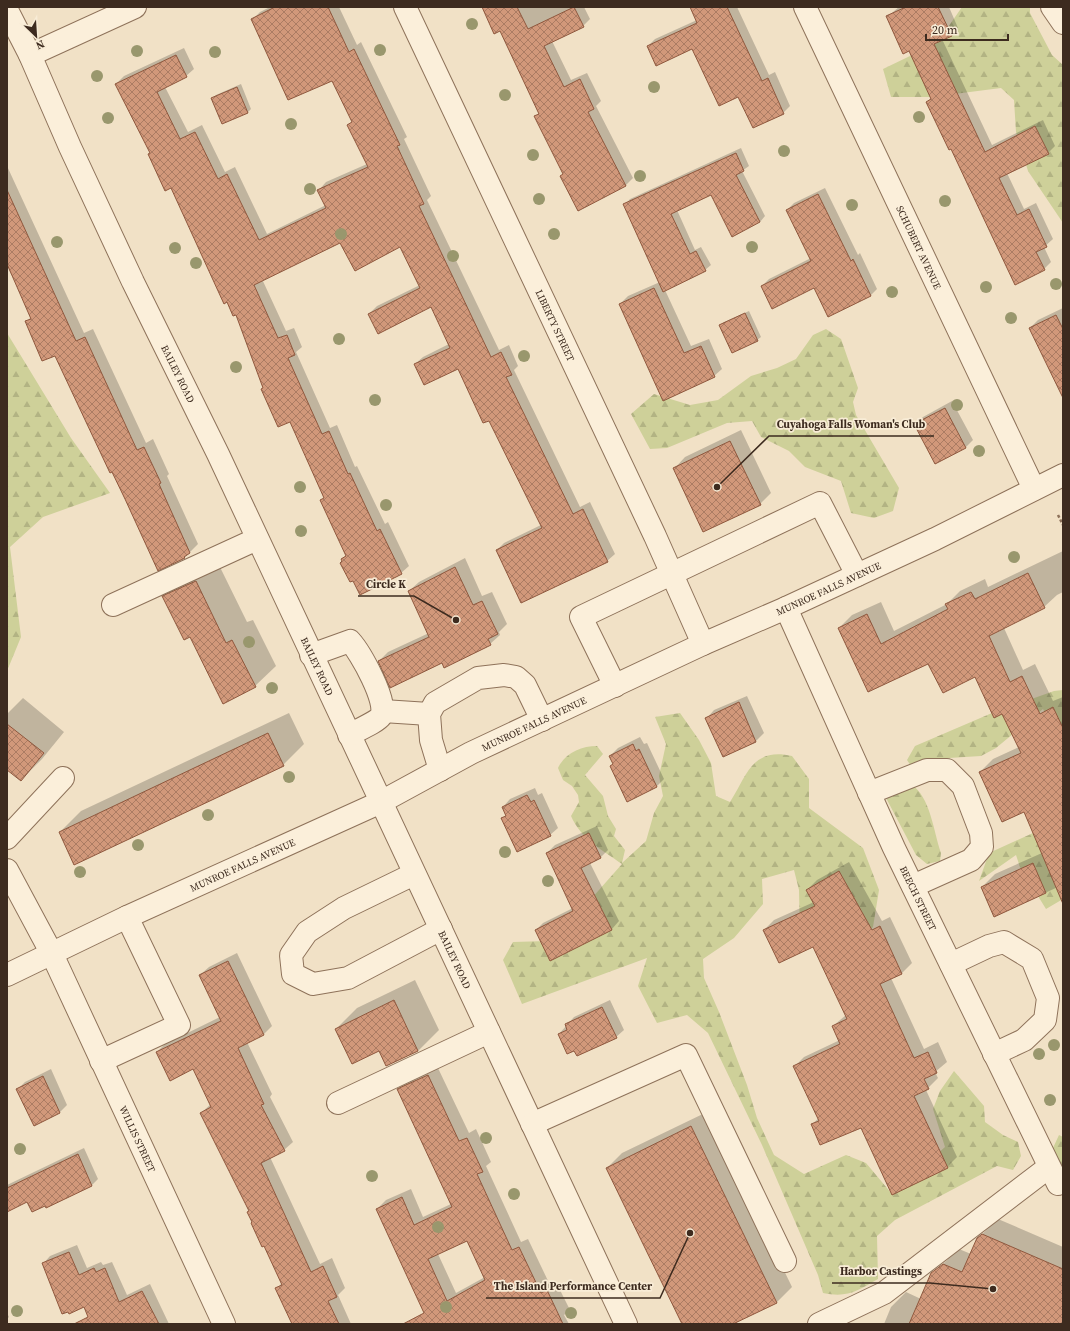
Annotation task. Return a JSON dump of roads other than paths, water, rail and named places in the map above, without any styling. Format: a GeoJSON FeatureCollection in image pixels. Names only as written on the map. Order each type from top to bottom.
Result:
{"type":"FeatureCollection","features":[{"type":"Feature","properties":{"kind":"street"},"geometry":{"type":"LineString","coordinates":[[30,55],[135,7]]}},
{"type":"Feature","properties":{"kind":"street","name":"LIBERTY STREET"},"geometry":{"type":"LineString","coordinates":[[405,7],[672,574],[703,644]]}},
{"type":"Feature","properties":{"kind":"street","name":"SCHUBERT AVENUE"},"geometry":{"type":"LineString","coordinates":[[805,7],[1034,488]]}},
{"type":"Feature","properties":{"kind":"street"},"geometry":{"type":"LineString","coordinates":[[1052,7],[1063,23]]}},
{"type":"Feature","properties":{"kind":"street","name":"BAILEY ROAD"},"geometry":{"type":"LineString","coordinates":[[7,10],[30,55],[90,189],[218,454],[626,1324]]}},
{"type":"Feature","properties":{"kind":"street","name":"MUNROE FALLS AVENUE"},"geometry":{"type":"LineString","coordinates":[[7,975],[127,917],[381,802],[440,770],[542,720],[703,644],[786,608],[935,539],[1034,488],[1063,475]]}},
{"type":"Feature","properties":{"kind":"street"},"geometry":{"type":"LineString","coordinates":[[615,686],[581,617],[820,503],[857,575]]}},
{"type":"Feature","properties":{"kind":"street"},"geometry":{"type":"LineString","coordinates":[[113,605],[257,539]]}},
{"type":"Feature","properties":{"kind":"street","name":"BEECH STREET"},"geometry":{"type":"LineString","coordinates":[[786,608],[869,793],[994,1054],[1054,1175],[884,1293],[819,1324]]}},
{"type":"Feature","properties":{"kind":"street"},"geometry":{"type":"LineString","coordinates":[[311,655],[350,641],[362,658],[376,689],[383,711],[380,718],[349,735]]}},
{"type":"Feature","properties":{"kind":"street"},"geometry":{"type":"LineString","coordinates":[[440,770],[430,740],[429,714],[435,703],[478,678],[504,675],[516,677],[526,685],[542,720]]}},
{"type":"Feature","properties":{"kind":"street"},"geometry":{"type":"LineString","coordinates":[[383,711],[429,714]]}},
{"type":"Feature","properties":{"kind":"street"},"geometry":{"type":"LineString","coordinates":[[869,793],[927,770],[947,770],[963,786],[982,833],[982,848],[971,860],[913,886]]}},
{"type":"Feature","properties":{"kind":"street"},"geometry":{"type":"LineString","coordinates":[[7,838],[63,778]]}},
{"type":"Feature","properties":{"kind":"street","name":"WILLIS STREET"},"geometry":{"type":"LineString","coordinates":[[7,870],[52,954],[224,1324]]}},
{"type":"Feature","properties":{"kind":"street"},"geometry":{"type":"LineString","coordinates":[[414,874],[344,908],[308,932],[291,955],[293,974],[313,984],[348,978],[441,929]]}},
{"type":"Feature","properties":{"kind":"street"},"geometry":{"type":"LineString","coordinates":[[101,1061],[179,1025],[127,917]]}},
{"type":"Feature","properties":{"kind":"street"},"geometry":{"type":"LineString","coordinates":[[951,964],[989,946],[1004,942],[1032,959],[1048,998],[1045,1020],[1024,1040],[994,1054]]}},
{"type":"Feature","properties":{"kind":"street"},"geometry":{"type":"LineString","coordinates":[[338,1103],[489,1032]]}},
{"type":"Feature","properties":{"kind":"street"},"geometry":{"type":"LineString","coordinates":[[532,1124],[686,1054],[785,1261]]}},
{"type":"Feature","properties":{"kind":"place","name":"Cuyahoga Falls Woman's Club"},"geometry":{"type":"Point","coordinates":[717,487]}},
{"type":"Feature","properties":{"kind":"place","name":"Circle K"},"geometry":{"type":"Point","coordinates":[456,620]}},
{"type":"Feature","properties":{"kind":"place","name":"The Island Performance Center"},"geometry":{"type":"Point","coordinates":[690,1233]}},
{"type":"Feature","properties":{"kind":"place","name":"Harbor Castings"},"geometry":{"type":"Point","coordinates":[993,1289]}}]}
